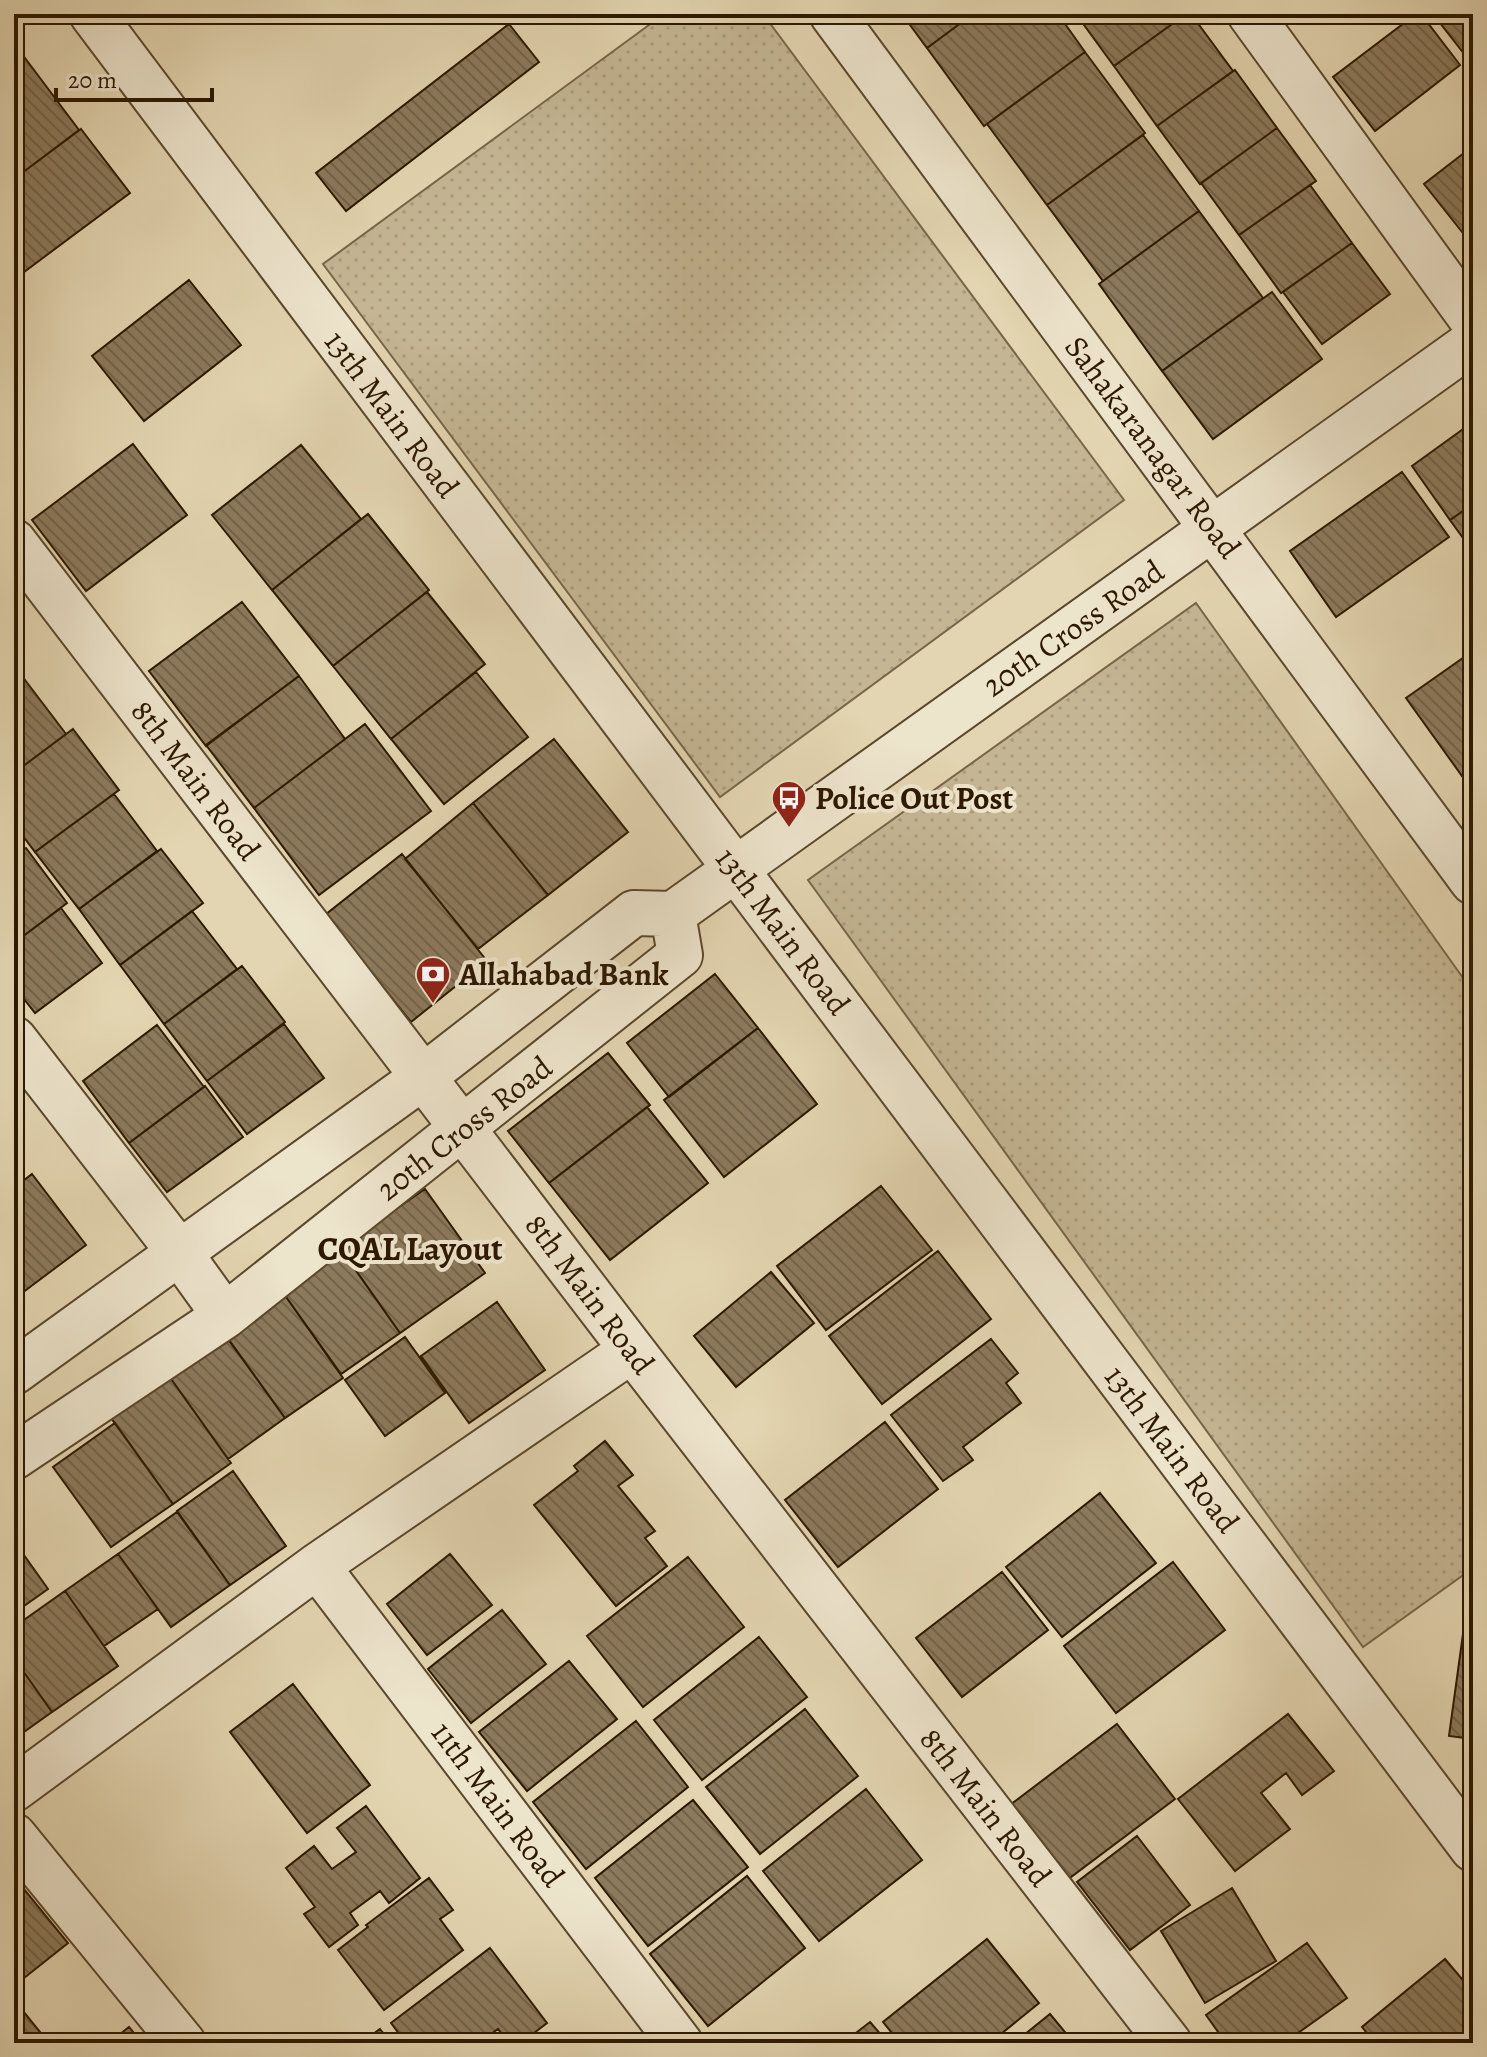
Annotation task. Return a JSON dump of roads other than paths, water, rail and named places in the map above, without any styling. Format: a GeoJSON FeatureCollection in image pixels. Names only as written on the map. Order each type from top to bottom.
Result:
{"type":"FeatureCollection","features":[{"type":"Feature","properties":{"kind":"street","name":"13th Main Road"},"geometry":{"type":"LineString","coordinates":[[92,14],[1473,1849]]}},
{"type":"Feature","properties":{"kind":"street","name":"Sahakaranagar Road"},"geometry":{"type":"LineString","coordinates":[[832,14],[1473,882]]}},
{"type":"Feature","properties":{"kind":"street"},"geometry":{"type":"LineString","coordinates":[[1250,14],[1473,321]]}},
{"type":"Feature","properties":{"kind":"street","name":"20th Cross Road"},"geometry":{"type":"LineString","coordinates":[[14,1372],[423,1077],[634,913],[673,914],[1473,342]]}},
{"type":"Feature","properties":{"kind":"street","name":"8th Main Road"},"geometry":{"type":"LineString","coordinates":[[14,542],[632,1350],[1169,2043]]}},
{"type":"Feature","properties":{"kind":"street","name":"20th Cross Road"},"geometry":{"type":"LineString","coordinates":[[14,1457],[225,1316],[680,955],[673,914]]}},
{"type":"Feature","properties":{"kind":"street"},"geometry":{"type":"LineString","coordinates":[[14,1039],[225,1316]]}},
{"type":"Feature","properties":{"kind":"street"},"geometry":{"type":"LineString","coordinates":[[14,1789],[317,1566],[632,1350]]}},
{"type":"Feature","properties":{"kind":"street","name":"11th Main Road"},"geometry":{"type":"LineString","coordinates":[[317,1566],[680,2043]]}},
{"type":"Feature","properties":{"kind":"street"},"geometry":{"type":"LineString","coordinates":[[14,1836],[183,2043]]}},
{"type":"Feature","properties":{"kind":"place","name":"Police Out Post"},"geometry":{"type":"Point","coordinates":[789,829]}},
{"type":"Feature","properties":{"kind":"place","name":"Allahabad Bank"},"geometry":{"type":"Point","coordinates":[433,1005]}},
{"type":"Feature","properties":{"kind":"district","name":"CQAL Layout"},"geometry":{"type":"Point","coordinates":[410,1248]}}]}
